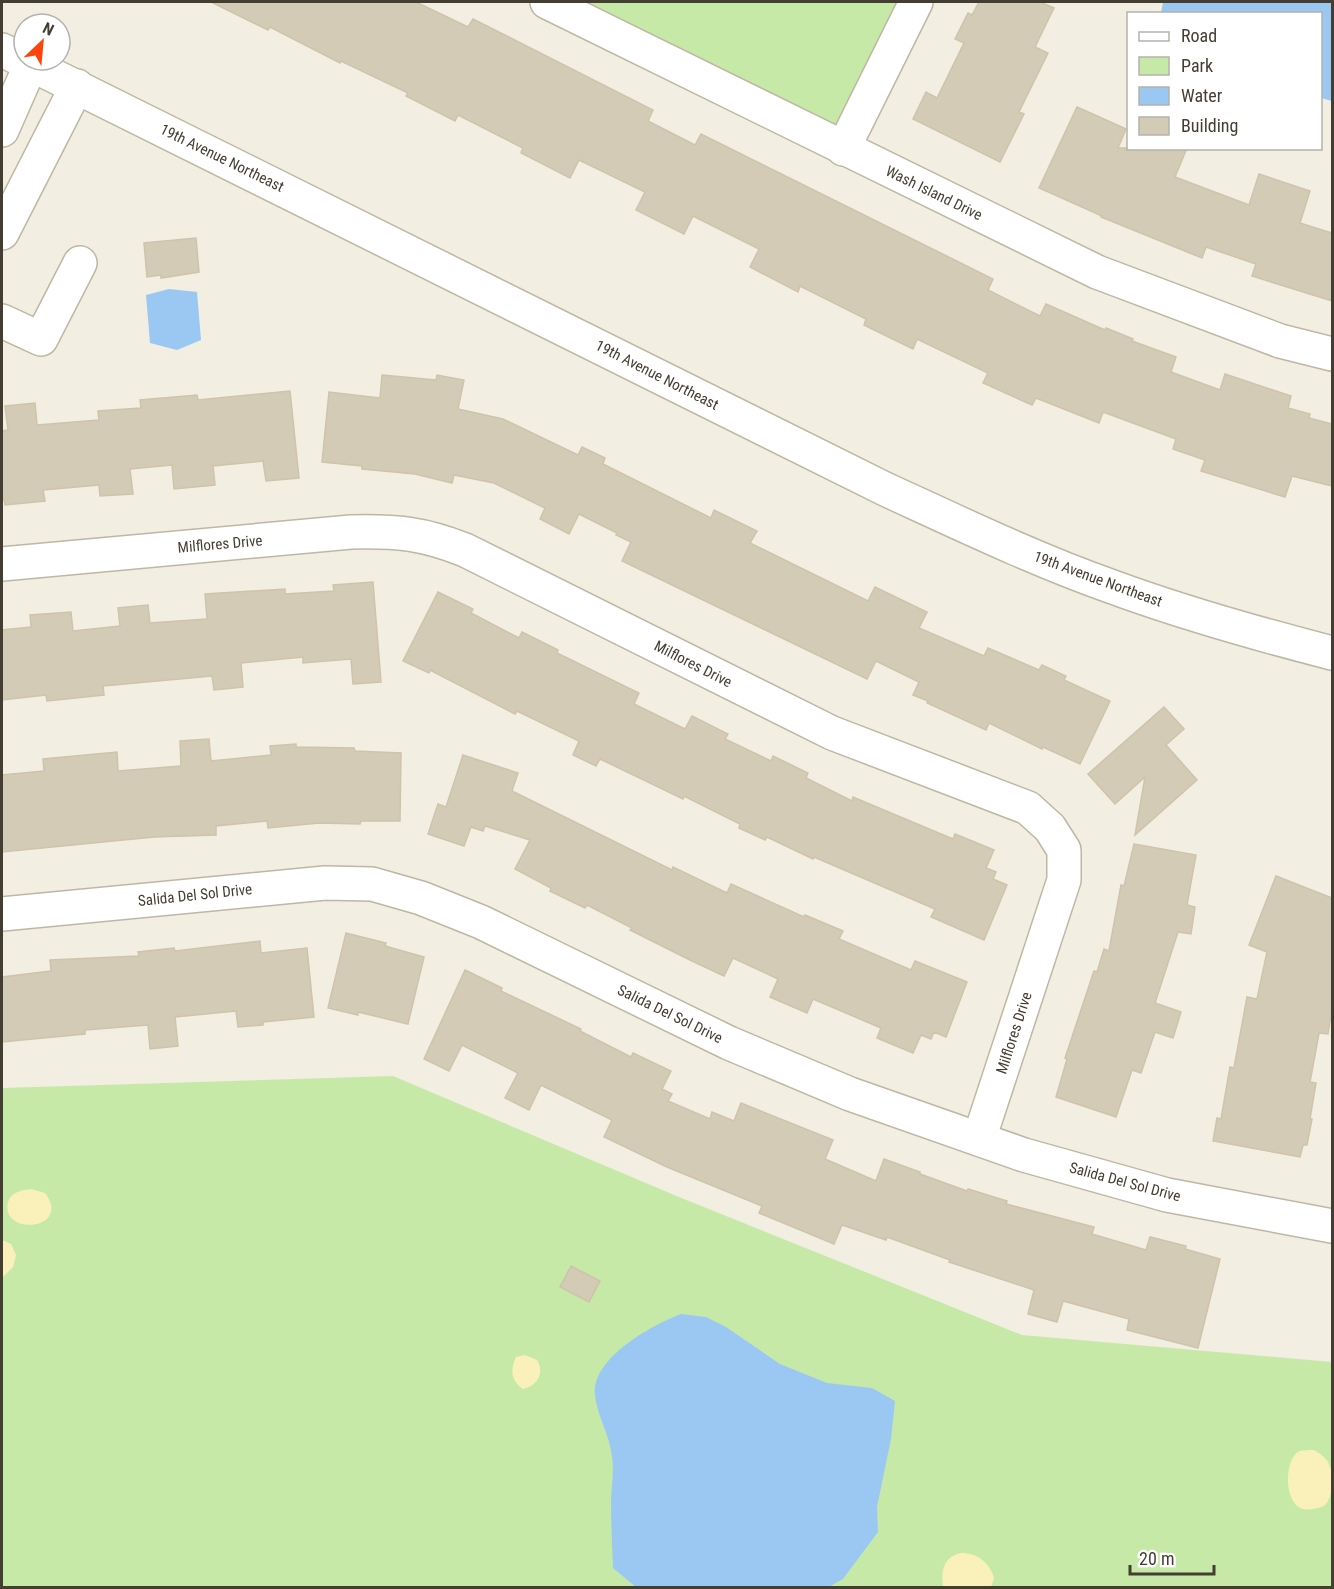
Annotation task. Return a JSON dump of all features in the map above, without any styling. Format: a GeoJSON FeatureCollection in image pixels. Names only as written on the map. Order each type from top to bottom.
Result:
{"type":"FeatureCollection","features":[{"type":"Feature","properties":{"kind":"street","name":"Wash Island Drive"},"geometry":{"type":"LineString","coordinates":[[547,2],[1097,272],[1280,341],[1332,354]]}},
{"type":"Feature","properties":{"kind":"street"},"geometry":{"type":"LineString","coordinates":[[843,149],[916,2]]}},
{"type":"Feature","properties":{"kind":"street"},"geometry":{"type":"LineString","coordinates":[[2,130],[28,72]]}},
{"type":"Feature","properties":{"kind":"street","name":"19th Avenue Northeast"},"geometry":{"type":"LineString","coordinates":[[48,72],[957,523],[1111,587],[1332,653]]}},
{"type":"Feature","properties":{"kind":"street"},"geometry":{"type":"LineString","coordinates":[[2,233],[77,86]]}},
{"type":"Feature","properties":{"kind":"street"},"geometry":{"type":"LineString","coordinates":[[2,321],[41,339],[80,263]]}},
{"type":"Feature","properties":{"kind":"street","name":"Milflores Drive"},"geometry":{"type":"LineString","coordinates":[[2,564],[351,532],[395,531],[436,539],[465,550],[832,733],[1028,807],[1050,828],[1064,850],[1064,880],[979,1139]]}},
{"type":"Feature","properties":{"kind":"street","name":"Salida Del Sol Drive"},"geometry":{"type":"LineString","coordinates":[[2,914],[325,883],[372,884],[421,898],[481,922],[729,1043],[828,1084],[979,1139],[1024,1155],[1167,1195],[1332,1226]]}},
{"type":"Feature","properties":{"kind":"green space"},"geometry":{"type":"Polygon","coordinates":[[[584,2],[899,2],[838,127],[584,2]]]}},
{"type":"Feature","properties":{"kind":"green space"},"geometry":{"type":"Polygon","coordinates":[[[393,1076],[679,1197],[1022,1335],[1332,1362],[1332,1587],[2,1587],[2,1088],[393,1076]]]}},
{"type":"Feature","properties":{"kind":"sand"},"geometry":{"type":"Polygon","coordinates":[[[31,1189],[45,1193],[51,1205],[50,1215],[34,1224],[14,1221],[8,1213],[9,1199],[14,1194],[31,1189]]]}},
{"type":"Feature","properties":{"kind":"sand"},"geometry":{"type":"Polygon","coordinates":[[[2,1240],[11,1244],[16,1255],[13,1267],[2,1278],[2,1240]]]}},
{"type":"Feature","properties":{"kind":"sand"},"geometry":{"type":"Polygon","coordinates":[[[525,1355],[537,1360],[540,1374],[536,1382],[523,1389],[514,1379],[512,1371],[516,1357],[525,1355]]]}},
{"type":"Feature","properties":{"kind":"sand"},"geometry":{"type":"Polygon","coordinates":[[[1314,1450],[1328,1462],[1332,1484],[1330,1496],[1325,1505],[1319,1508],[1302,1509],[1295,1504],[1288,1485],[1290,1464],[1300,1451],[1314,1450]]]}},
{"type":"Feature","properties":{"kind":"sand"},"geometry":{"type":"Polygon","coordinates":[[[961,1553],[982,1559],[986,1563],[994,1578],[991,1587],[943,1587],[944,1566],[950,1558],[961,1553]]]}},
{"type":"Feature","properties":{"kind":"water"},"geometry":{"type":"Polygon","coordinates":[[[1163,2],[1332,2],[1332,101],[1322,98],[1322,12],[1161,12],[1163,2]]]}},
{"type":"Feature","properties":{"kind":"water"},"geometry":{"type":"Polygon","coordinates":[[[169,289],[197,292],[201,340],[177,350],[150,343],[146,295],[169,289]]]}},
{"type":"Feature","properties":{"kind":"water"},"geometry":{"type":"Polygon","coordinates":[[[681,1314],[706,1317],[726,1327],[780,1364],[827,1383],[872,1388],[895,1401],[891,1439],[877,1507],[878,1532],[843,1579],[827,1588],[637,1588],[613,1568],[611,1499],[613,1462],[609,1441],[596,1403],[596,1381],[613,1356],[626,1345],[655,1326],[681,1314]]]}},
{"type":"Feature","properties":{"kind":"building"},"geometry":{"type":"Polygon","coordinates":[[[211,2],[416,2],[468,27],[473,19],[653,110],[648,121],[695,145],[701,134],[993,279],[988,290],[1040,316],[1046,304],[1105,330],[1106,328],[1133,339],[1132,341],[1176,357],[1171,372],[1220,390],[1225,374],[1291,396],[1288,408],[1310,414],[1309,418],[1332,424],[1332,486],[1292,476],[1285,497],[1201,471],[1205,460],[1173,449],[1176,439],[1103,412],[1099,423],[1036,398],[1032,405],[983,383],[988,373],[917,339],[913,349],[864,325],[866,319],[800,286],[798,292],[750,267],[759,249],[693,216],[684,234],[636,210],[645,192],[579,160],[570,178],[521,153],[523,148],[458,115],[455,121],[406,96],[408,93],[341,61],[340,63],[270,27],[268,30],[211,2]]]}},
{"type":"Feature","properties":{"kind":"building"},"geometry":{"type":"Polygon","coordinates":[[[979,2],[1040,2],[1054,8],[1035,47],[1048,53],[1019,112],[1024,114],[1000,162],[913,119],[926,92],[937,98],[964,43],[955,39],[968,13],[972,15],[979,2]]]}},
{"type":"Feature","properties":{"kind":"building"},"geometry":{"type":"Polygon","coordinates":[[[1077,107],[1126,129],[1118,148],[1186,150],[1175,177],[1249,205],[1259,174],[1310,191],[1300,223],[1332,233],[1332,301],[1252,276],[1256,264],[1206,247],[1202,258],[1101,217],[1039,188],[1077,107]]]}},
{"type":"Feature","properties":{"kind":"building"},"geometry":{"type":"Polygon","coordinates":[[[196,238],[199,272],[161,278],[161,275],[147,277],[144,243],[196,238]]]}},
{"type":"Feature","properties":{"kind":"building"},"geometry":{"type":"Polygon","coordinates":[[[382,375],[436,380],[437,375],[464,380],[458,409],[503,419],[578,455],[582,447],[605,458],[603,464],[711,518],[714,510],[757,531],[750,543],[868,601],[875,587],[927,612],[919,628],[984,656],[988,648],[1039,670],[1042,665],[1066,676],[1064,680],[1110,701],[1080,764],[1043,747],[1042,749],[989,723],[986,730],[927,703],[928,701],[913,695],[919,682],[876,661],[867,679],[622,561],[631,542],[579,514],[569,534],[540,519],[545,508],[494,483],[454,475],[452,483],[415,474],[362,469],[362,466],[322,462],[329,392],[380,398],[382,375]]]}},
{"type":"Feature","properties":{"kind":"building"},"geometry":{"type":"Polygon","coordinates":[[[290,391],[299,478],[266,481],[263,461],[213,466],[215,485],[174,489],[172,465],[130,469],[133,494],[100,496],[99,485],[43,490],[45,501],[5,505],[4,499],[2,500],[2,431],[8,430],[5,406],[35,403],[37,425],[99,420],[98,411],[141,408],[140,400],[197,395],[198,400],[290,391]]]}},
{"type":"Feature","properties":{"kind":"building"},"geometry":{"type":"Polygon","coordinates":[[[373,582],[381,682],[353,684],[351,659],[303,663],[303,657],[241,663],[243,687],[214,690],[212,676],[103,686],[104,695],[47,701],[46,695],[2,700],[2,630],[31,627],[30,615],[71,612],[73,631],[120,626],[118,608],[148,605],[150,623],[207,619],[205,594],[285,589],[285,594],[334,591],[333,585],[373,582]]]}},
{"type":"Feature","properties":{"kind":"building"},"geometry":{"type":"Polygon","coordinates":[[[438,592],[473,609],[471,613],[519,638],[522,632],[558,650],[557,653],[639,693],[634,704],[685,729],[692,716],[728,734],[725,739],[771,761],[773,756],[808,773],[806,778],[852,801],[853,797],[953,839],[955,834],[994,850],[986,868],[996,872],[993,879],[1007,885],[984,940],[931,917],[935,909],[814,857],[813,859],[767,837],[765,840],[739,828],[740,824],[684,796],[683,799],[600,759],[596,766],[573,755],[579,741],[517,711],[515,714],[430,670],[429,673],[403,661],[438,592]]]}},
{"type":"Feature","properties":{"kind":"building"},"geometry":{"type":"Polygon","coordinates":[[[1164,707],[1184,729],[1166,745],[1197,780],[1135,835],[1145,777],[1115,804],[1088,774],[1164,707]]]}},
{"type":"Feature","properties":{"kind":"building"},"geometry":{"type":"Polygon","coordinates":[[[209,739],[211,761],[271,755],[270,746],[296,744],[296,747],[354,748],[355,751],[401,753],[400,821],[361,821],[360,824],[319,823],[268,828],[267,821],[216,826],[216,835],[154,837],[2,852],[2,775],[44,771],[43,759],[117,752],[118,771],[181,766],[180,741],[209,739]]]}},
{"type":"Feature","properties":{"kind":"building"},"geometry":{"type":"Polygon","coordinates":[[[463,755],[518,773],[512,791],[672,870],[673,867],[727,893],[731,884],[804,917],[805,915],[843,931],[839,939],[911,970],[915,961],[967,982],[946,1037],[934,1032],[931,1039],[921,1035],[913,1053],[877,1038],[881,1028],[813,999],[807,1013],[770,997],[778,979],[733,958],[724,976],[692,961],[630,930],[632,928],[587,905],[585,908],[550,891],[551,888],[515,869],[530,840],[485,826],[483,831],[471,827],[464,846],[428,834],[438,804],[446,807],[463,755]]]}},
{"type":"Feature","properties":{"kind":"building"},"geometry":{"type":"Polygon","coordinates":[[[1134,844],[1196,855],[1187,905],[1195,907],[1191,934],[1178,932],[1155,1003],[1181,1012],[1173,1038],[1155,1032],[1141,1073],[1132,1070],[1116,1117],[1056,1097],[1067,1059],[1065,1058],[1094,971],[1097,972],[1104,949],[1109,951],[1121,885],[1124,886],[1134,844]]]}},
{"type":"Feature","properties":{"kind":"building"},"geometry":{"type":"Polygon","coordinates":[[[1276,876],[1332,898],[1332,1009],[1328,1034],[1319,1033],[1310,1082],[1316,1083],[1310,1119],[1312,1119],[1307,1145],[1303,1145],[1300,1157],[1213,1141],[1217,1118],[1221,1119],[1230,1067],[1234,1068],[1247,997],[1257,999],[1267,952],[1249,945],[1276,876]]]}},
{"type":"Feature","properties":{"kind":"building"},"geometry":{"type":"Polygon","coordinates":[[[346,933],[386,943],[385,946],[424,957],[408,1024],[358,1012],[358,1015],[328,1008],[346,933]]]}},
{"type":"Feature","properties":{"kind":"building"},"geometry":{"type":"Polygon","coordinates":[[[260,941],[261,953],[307,948],[314,1017],[238,1027],[236,1011],[175,1017],[178,1046],[150,1049],[148,1025],[85,1030],[85,1034],[2,1042],[2,977],[51,971],[50,960],[139,956],[138,952],[174,948],[175,951],[260,941]]]}},
{"type":"Feature","properties":{"kind":"building"},"geometry":{"type":"Polygon","coordinates":[[[465,970],[502,988],[501,991],[581,1029],[580,1031],[631,1057],[633,1053],[671,1071],[662,1089],[672,1094],[668,1101],[710,1119],[712,1112],[734,1121],[741,1103],[833,1140],[825,1159],[876,1181],[884,1159],[967,1191],[968,1189],[1007,1201],[1006,1204],[1094,1227],[1092,1234],[1146,1250],[1150,1237],[1186,1246],[1185,1249],[1220,1259],[1198,1348],[1127,1330],[1129,1319],[1063,1301],[1057,1322],[1028,1314],[1034,1290],[949,1262],[950,1260],[887,1237],[886,1240],[842,1225],[834,1244],[759,1213],[762,1206],[667,1167],[604,1137],[612,1120],[541,1085],[529,1110],[505,1098],[518,1073],[462,1045],[449,1071],[424,1059],[465,970]]]}},
{"type":"Feature","properties":{"kind":"building"},"geometry":{"type":"Polygon","coordinates":[[[571,1266],[600,1281],[589,1302],[560,1287],[571,1266]]]}}]}
